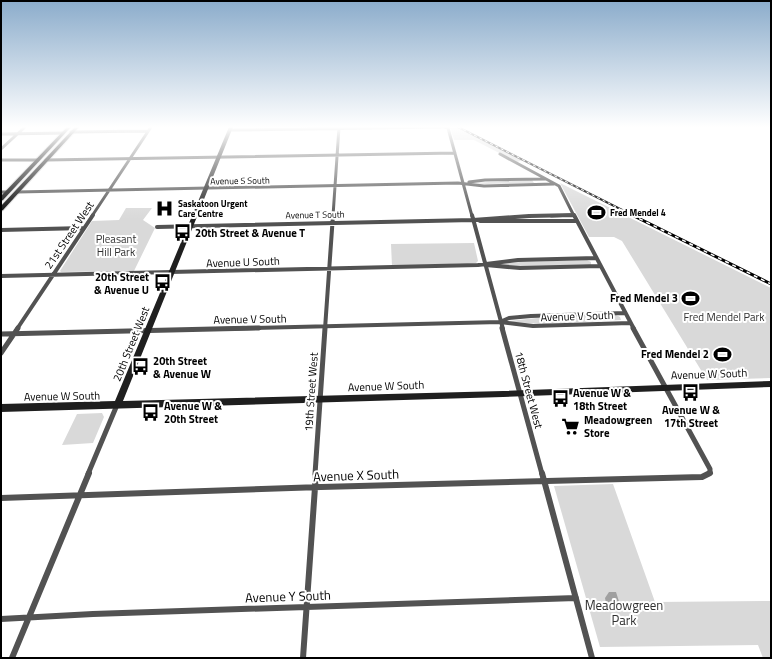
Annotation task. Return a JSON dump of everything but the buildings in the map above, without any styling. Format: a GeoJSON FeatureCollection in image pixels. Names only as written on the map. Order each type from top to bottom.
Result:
{"type":"FeatureCollection","features":[{"type":"Feature","properties":{"kind":"main road"},"geometry":{"type":"LineString","coordinates":[[1,199],[40,158]]}},
{"type":"Feature","properties":{"kind":"main road"},"geometry":{"type":"LineString","coordinates":[[1,209],[48,158]]}},
{"type":"Feature","properties":{"kind":"main road","name":"20th Street West"},"geometry":{"type":"LineString","coordinates":[[117,405],[219,158]]}},
{"type":"Feature","properties":{"kind":"main road","name":"Avenue W South"},"geometry":{"type":"LineString","coordinates":[[1,408],[771,384]]}},
{"type":"Feature","properties":{"kind":"street","name":"21st Street West"},"geometry":{"type":"LineString","coordinates":[[1,353],[130,158]]}},
{"type":"Feature","properties":{"kind":"street"},"geometry":{"type":"LineString","coordinates":[[46,160],[152,158]]}},
{"type":"Feature","properties":{"kind":"street","name":"19th Street West"},"geometry":{"type":"LineString","coordinates":[[303,658],[337,158]]}},
{"type":"Feature","properties":{"kind":"street","name":"18th Street West"},"geometry":{"type":"LineString","coordinates":[[455,158],[592,658]]}},
{"type":"Feature","properties":{"kind":"street"},"geometry":{"type":"LineString","coordinates":[[507,158],[559,186],[664,387]]}},
{"type":"Feature","properties":{"kind":"street"},"geometry":{"type":"LineString","coordinates":[[1,160],[38,160]]}},
{"type":"Feature","properties":{"kind":"street"},"geometry":{"type":"LineString","coordinates":[[537,179],[539,184]]}},
{"type":"Feature","properties":{"kind":"street","name":"Avenue S South"},"geometry":{"type":"LineString","coordinates":[[17,192],[463,183],[485,180],[547,179]]}},
{"type":"Feature","properties":{"kind":"street","name":"Avenue S South"},"geometry":{"type":"LineString","coordinates":[[463,183],[484,186],[556,184]]}},
{"type":"Feature","properties":{"kind":"street"},"geometry":{"type":"LineString","coordinates":[[1,192],[8,192]]}},
{"type":"Feature","properties":{"kind":"street","name":"Avenue T South"},"geometry":{"type":"LineString","coordinates":[[157,227],[473,220],[574,215]]}},
{"type":"Feature","properties":{"kind":"street","name":"Avenue T South"},"geometry":{"type":"LineString","coordinates":[[473,220],[532,222],[577,221]]}},
{"type":"Feature","properties":{"kind":"street"},"geometry":{"type":"LineString","coordinates":[[1,230],[84,228]]}},
{"type":"Feature","properties":{"kind":"street","name":"Avenue U South"},"geometry":{"type":"LineString","coordinates":[[485,265],[518,260],[596,258]]}},
{"type":"Feature","properties":{"kind":"street","name":"Avenue U South"},"geometry":{"type":"LineString","coordinates":[[1,276],[485,265],[520,268],[600,266]]}},
{"type":"Feature","properties":{"kind":"street","name":"Avenue V South"},"geometry":{"type":"LineString","coordinates":[[500,322],[509,318],[531,316],[625,313]]}},
{"type":"Feature","properties":{"kind":"street","name":"Avenue V South"},"geometry":{"type":"LineString","coordinates":[[1,334],[500,322],[533,326],[630,323]]}},
{"type":"Feature","properties":{"kind":"street","name":"Avenue X South"},"geometry":{"type":"LineString","coordinates":[[1,498],[315,487],[702,477],[710,473],[710,469],[664,387]]}},
{"type":"Feature","properties":{"kind":"street","name":"20th Street West"},"geometry":{"type":"LineString","coordinates":[[12,658],[117,405]]}},
{"type":"Feature","properties":{"kind":"street","name":"Avenue Y South"},"geometry":{"type":"LineString","coordinates":[[1,619],[93,614],[576,598]]}},
{"type":"Feature","properties":{"kind":"green space"},"geometry":{"type":"Polygon","coordinates":[[[509,158],[518,158],[523,160],[517,162],[509,158]]]}},
{"type":"Feature","properties":{"kind":"green space"},"geometry":{"type":"Polygon","coordinates":[[[532,180],[534,183],[471,183],[532,180]]]}},
{"type":"Feature","properties":{"kind":"green space","name":"Fred Mendel Park"},"geometry":{"type":"Polygon","coordinates":[[[560,183],[771,288],[771,378],[707,380],[622,241],[614,237],[589,237],[560,183]]]}},
{"type":"Feature","properties":{"kind":"green space","name":"Pleasant Hill Park"},"geometry":{"type":"Polygon","coordinates":[[[126,208],[152,208],[143,220],[155,228],[134,271],[60,271],[92,221],[119,220],[126,208]]]}},
{"type":"Feature","properties":{"kind":"green space"},"geometry":{"type":"Polygon","coordinates":[[[474,243],[478,261],[476,263],[392,266],[391,244],[474,243]]]}},
{"type":"Feature","properties":{"kind":"green space"},"geometry":{"type":"Polygon","coordinates":[[[587,260],[591,262],[591,265],[522,267],[493,265],[520,262],[587,260]]]}},
{"type":"Feature","properties":{"kind":"green space"},"geometry":{"type":"Polygon","coordinates":[[[616,315],[620,317],[621,320],[543,324],[509,321],[537,318],[616,315]]]}},
{"type":"Feature","properties":{"kind":"green space"},"geometry":{"type":"Polygon","coordinates":[[[102,413],[104,417],[93,443],[62,445],[77,414],[102,413]]]}},
{"type":"Feature","properties":{"kind":"green space","name":"Meadowgreen Park"},"geometry":{"type":"Polygon","coordinates":[[[613,484],[655,602],[771,601],[771,658],[763,658],[758,645],[600,647],[554,486],[613,484]]]}},
{"type":"Feature","properties":{"kind":"shaded area"},"geometry":{"type":"Polygon","coordinates":[[[609,592],[616,592],[621,608],[608,605],[605,598],[609,592]]]}},
{"type":"Feature","properties":{"kind":"railway"},"geometry":{"type":"LineString","coordinates":[[519,158],[633,216]]}},
{"type":"Feature","properties":{"kind":"railway"},"geometry":{"type":"LineString","coordinates":[[633,216],[771,284]]}},
{"type":"Feature","properties":{"kind":"place","name":"Saskatoon Urgent Care Centre"},"geometry":{"type":"Point","coordinates":[165,209]}},
{"type":"Feature","properties":{"kind":"place","name":"Fred Mendel 4"},"geometry":{"type":"Point","coordinates":[597,213]}},
{"type":"Feature","properties":{"kind":"place","name":"20th Street & Avenue T"},"geometry":{"type":"Point","coordinates":[182,233]}},
{"type":"Feature","properties":{"kind":"place","name":"20th Street & Avenue U"},"geometry":{"type":"Point","coordinates":[162,283]}},
{"type":"Feature","properties":{"kind":"place","name":"Fred Mendel 3"},"geometry":{"type":"Point","coordinates":[691,298]}},
{"type":"Feature","properties":{"kind":"place","name":"Fred Mendel 2"},"geometry":{"type":"Point","coordinates":[722,354]}},
{"type":"Feature","properties":{"kind":"place","name":"20th Street & Avenue W"},"geometry":{"type":"Point","coordinates":[140,367]}},
{"type":"Feature","properties":{"kind":"place","name":"Avenue W & 17th Street"},"geometry":{"type":"Point","coordinates":[691,392]}},
{"type":"Feature","properties":{"kind":"place","name":"Avenue W & 18th Street"},"geometry":{"type":"Point","coordinates":[560,399]}},
{"type":"Feature","properties":{"kind":"place","name":"Avenue W & 20th Street"},"geometry":{"type":"Point","coordinates":[151,412]}},
{"type":"Feature","properties":{"kind":"place","name":"Meadowgreen Store"},"geometry":{"type":"Point","coordinates":[571,426]}}]}
